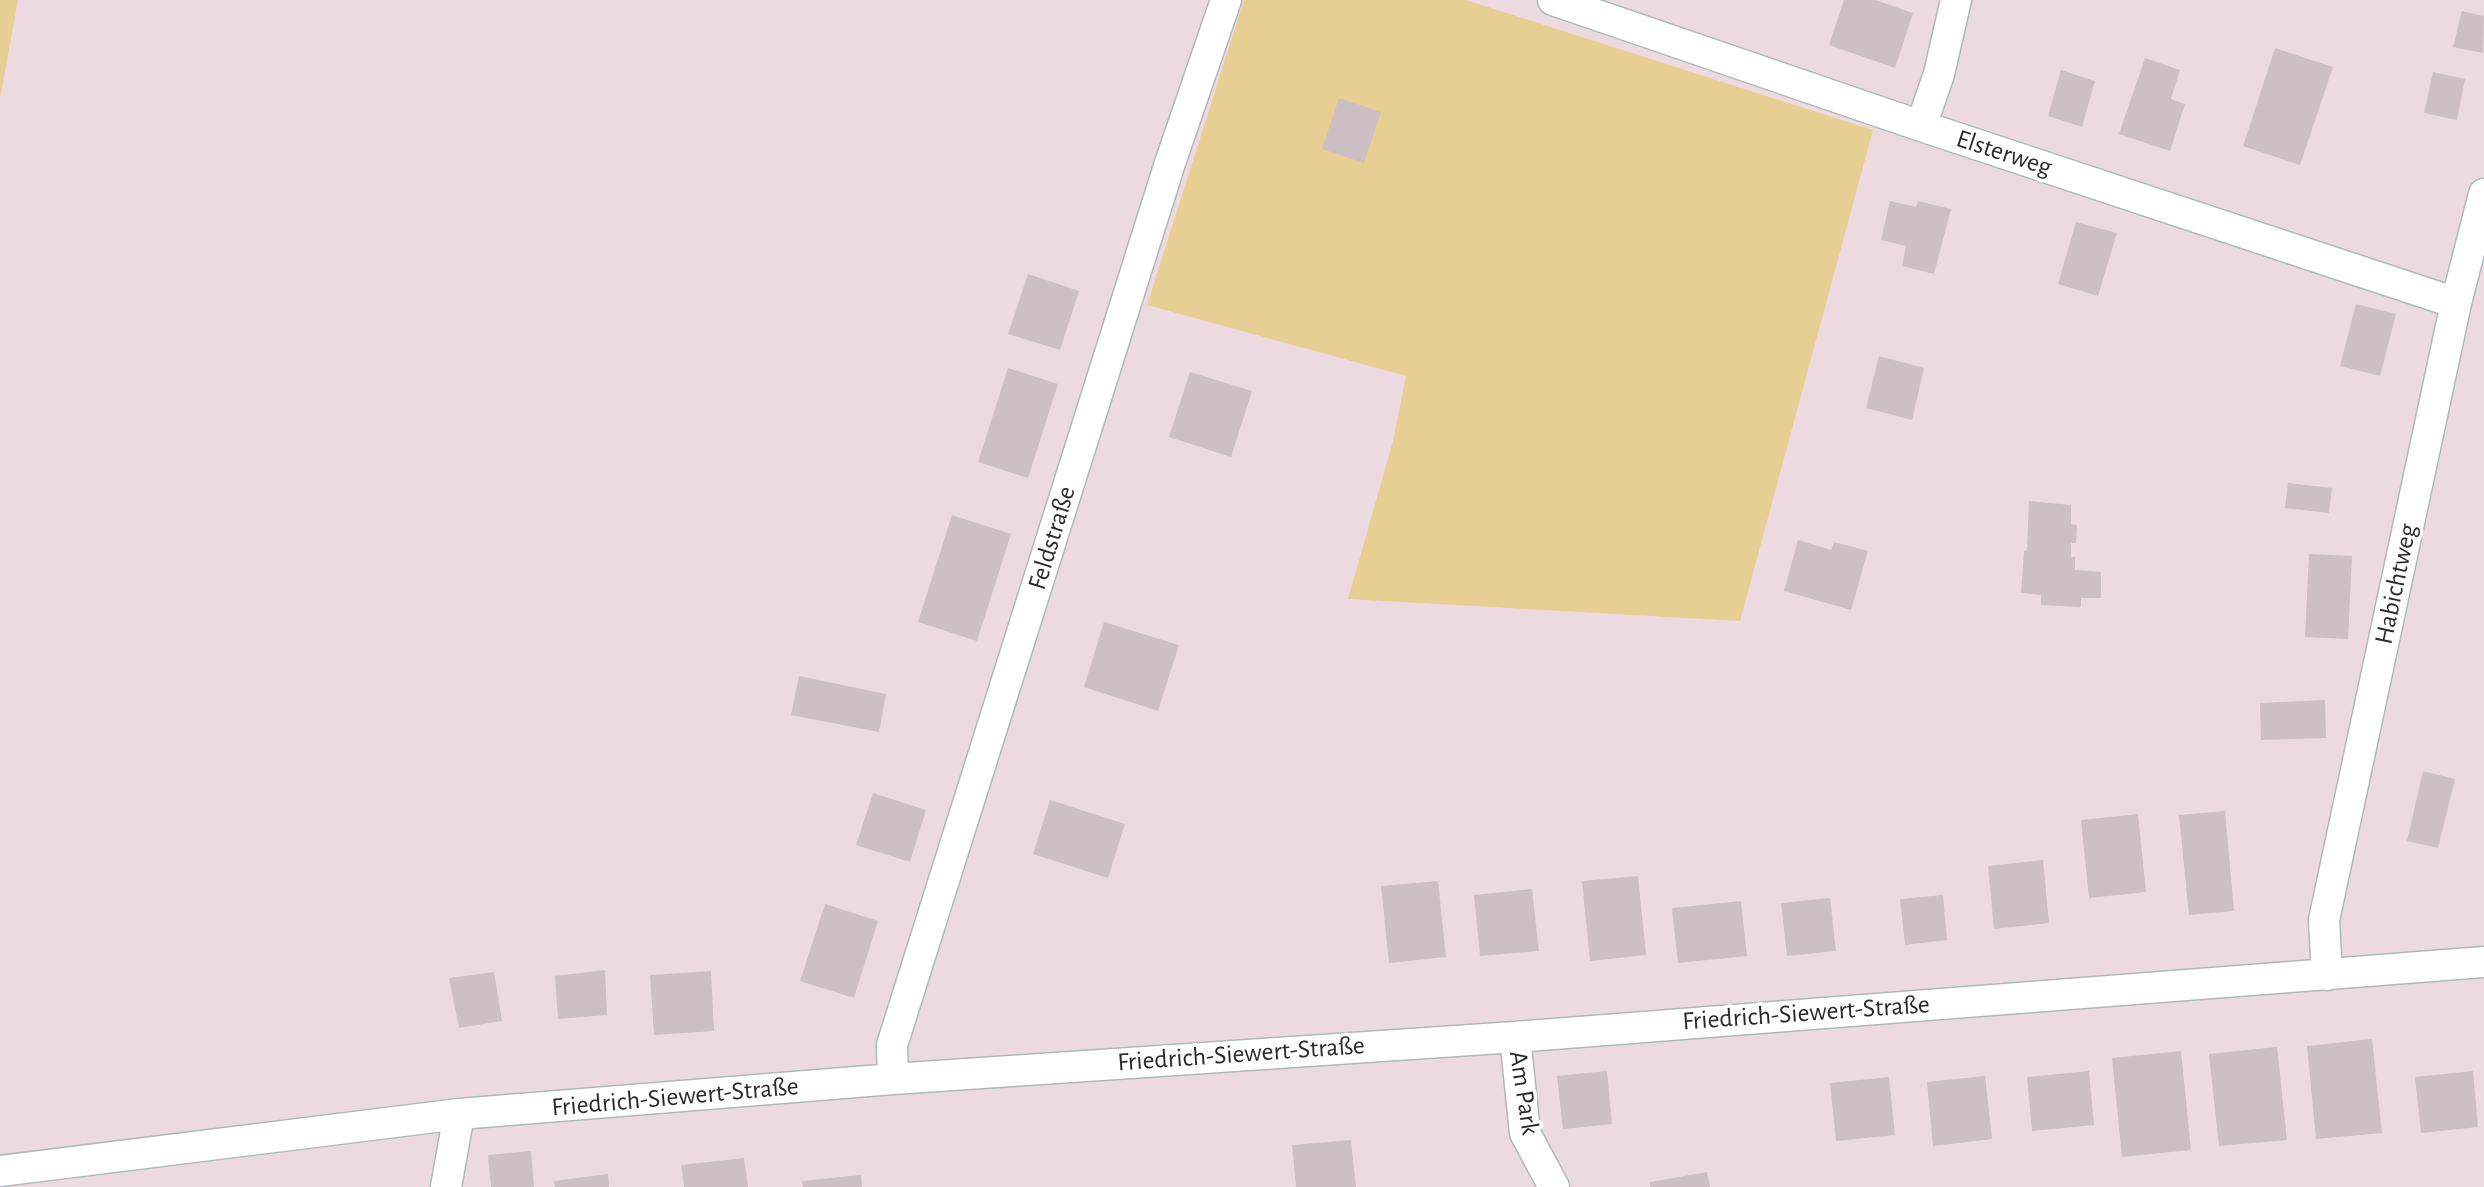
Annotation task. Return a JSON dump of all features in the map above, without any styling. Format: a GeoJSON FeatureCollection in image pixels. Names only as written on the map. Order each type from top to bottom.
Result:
{"type":"FeatureCollection","features":[{"type":"Feature","properties":{"kind":"street","name":"Feldstraße"},"geometry":{"type":"LineString","coordinates":[[892,1079],[892,1045],[896,1032],[1170,163],[1226,0]]}},
{"type":"Feature","properties":{"kind":"street","name":"Elsterweg"},"geometry":{"type":"LineString","coordinates":[[1553,0],[2456,303]]}},
{"type":"Feature","properties":{"kind":"street"},"geometry":{"type":"LineString","coordinates":[[1921,125],[1939,74],[1956,0]]}},
{"type":"Feature","properties":{"kind":"street","name":"Habichtweg"},"geometry":{"type":"LineString","coordinates":[[2327,975],[2324,920],[2456,303],[2484,194]]}},
{"type":"Feature","properties":{"kind":"street","name":"Friedrich-Siewert-Straße"},"geometry":{"type":"LineString","coordinates":[[0,1171],[459,1114],[892,1079],[1515,1037],[2484,962]]}},
{"type":"Feature","properties":{"kind":"street","name":"Am Park"},"geometry":{"type":"LineString","coordinates":[[1515,1037],[1525,1133],[1554,1187]]}},
{"type":"Feature","properties":{"kind":"street"},"geometry":{"type":"LineString","coordinates":[[446,1187],[459,1114]]}},
{"type":"Feature","properties":{"kind":"shaded area"},"geometry":{"type":"Polygon","coordinates":[[[0,0],[18,0],[0,99],[0,0]]]}},
{"type":"Feature","properties":{"kind":"shaded area"},"geometry":{"type":"Polygon","coordinates":[[[1244,0],[1466,0],[1873,130],[1740,621],[1348,599],[1393,441],[1406,376],[1147,305],[1244,0]]]}},
{"type":"Feature","properties":{"kind":"building"},"geometry":{"type":"Polygon","coordinates":[[[1844,0],[1875,0],[1913,13],[1895,68],[1829,45],[1844,0]]]}},
{"type":"Feature","properties":{"kind":"building"},"geometry":{"type":"Polygon","coordinates":[[[2462,11],[2484,16],[2483,53],[2453,47],[2462,11]]]}},
{"type":"Feature","properties":{"kind":"building"},"geometry":{"type":"Polygon","coordinates":[[[2275,48],[2333,67],[2300,165],[2243,146],[2275,48]]]}},
{"type":"Feature","properties":{"kind":"building"},"geometry":{"type":"Polygon","coordinates":[[[2145,58],[2180,70],[2171,99],[2185,104],[2170,151],[2119,134],[2145,58]]]}},
{"type":"Feature","properties":{"kind":"building"},"geometry":{"type":"Polygon","coordinates":[[[2061,70],[2095,81],[2082,127],[2048,116],[2061,70]]]}},
{"type":"Feature","properties":{"kind":"building"},"geometry":{"type":"Polygon","coordinates":[[[2433,72],[2465,79],[2457,120],[2424,113],[2433,72]]]}},
{"type":"Feature","properties":{"kind":"building"},"geometry":{"type":"Polygon","coordinates":[[[1339,98],[1381,112],[1364,163],[1322,149],[1339,98]]]}},
{"type":"Feature","properties":{"kind":"building"},"geometry":{"type":"Polygon","coordinates":[[[1890,201],[1916,207],[1918,201],[1951,209],[1934,274],[1902,266],[1906,246],[1881,240],[1890,201]]]}},
{"type":"Feature","properties":{"kind":"building"},"geometry":{"type":"Polygon","coordinates":[[[2076,222],[2117,233],[2098,296],[2058,284],[2076,222]]]}},
{"type":"Feature","properties":{"kind":"building"},"geometry":{"type":"Polygon","coordinates":[[[1028,274],[1079,291],[1060,350],[1008,334],[1028,274]]]}},
{"type":"Feature","properties":{"kind":"building"},"geometry":{"type":"Polygon","coordinates":[[[2356,304],[2396,314],[2380,376],[2340,366],[2356,304]]]}},
{"type":"Feature","properties":{"kind":"building"},"geometry":{"type":"Polygon","coordinates":[[[1879,356],[1924,368],[1912,420],[1866,408],[1879,356]]]}},
{"type":"Feature","properties":{"kind":"building"},"geometry":{"type":"Polygon","coordinates":[[[1008,368],[1058,384],[1028,478],[978,462],[1008,368]]]}},
{"type":"Feature","properties":{"kind":"building"},"geometry":{"type":"Polygon","coordinates":[[[1190,372],[1252,391],[1231,457],[1169,437],[1190,372]]]}},
{"type":"Feature","properties":{"kind":"building"},"geometry":{"type":"Polygon","coordinates":[[[2288,483],[2332,488],[2329,513],[2285,508],[2288,483]]]}},
{"type":"Feature","properties":{"kind":"building"},"geometry":{"type":"Polygon","coordinates":[[[2029,501],[2071,505],[2071,524],[2077,525],[2076,543],[2071,543],[2075,570],[2101,572],[2101,598],[2081,598],[2081,607],[2041,605],[2041,595],[2021,593],[2024,551],[2027,550],[2029,501]]]}},
{"type":"Feature","properties":{"kind":"building"},"geometry":{"type":"Polygon","coordinates":[[[952,515],[1011,534],[977,641],[918,622],[952,515]]]}},
{"type":"Feature","properties":{"kind":"building"},"geometry":{"type":"Polygon","coordinates":[[[1798,540],[1831,550],[1834,542],[1868,551],[1851,610],[1784,591],[1798,540]]]}},
{"type":"Feature","properties":{"kind":"building"},"geometry":{"type":"Polygon","coordinates":[[[2309,554],[2352,556],[2348,639],[2305,637],[2309,554]]]}},
{"type":"Feature","properties":{"kind":"building"},"geometry":{"type":"Polygon","coordinates":[[[1104,622],[1179,645],[1158,711],[1084,687],[1104,622]]]}},
{"type":"Feature","properties":{"kind":"building"},"geometry":{"type":"Polygon","coordinates":[[[799,676],[886,694],[879,732],[791,715],[799,676]]]}},
{"type":"Feature","properties":{"kind":"building"},"geometry":{"type":"Polygon","coordinates":[[[2325,700],[2326,738],[2261,740],[2260,703],[2325,700]]]}},
{"type":"Feature","properties":{"kind":"building"},"geometry":{"type":"Polygon","coordinates":[[[2423,771],[2455,779],[2438,848],[2407,841],[2423,771]]]}},
{"type":"Feature","properties":{"kind":"building"},"geometry":{"type":"Polygon","coordinates":[[[873,793],[926,810],[910,862],[856,845],[873,793]]]}},
{"type":"Feature","properties":{"kind":"building"},"geometry":{"type":"Polygon","coordinates":[[[1050,800],[1125,824],[1108,878],[1033,854],[1050,800]]]}},
{"type":"Feature","properties":{"kind":"building"},"geometry":{"type":"Polygon","coordinates":[[[2225,811],[2234,911],[2189,915],[2179,815],[2225,811]]]}},
{"type":"Feature","properties":{"kind":"building"},"geometry":{"type":"Polygon","coordinates":[[[2138,814],[2146,892],[2089,898],[2081,820],[2138,814]]]}},
{"type":"Feature","properties":{"kind":"building"},"geometry":{"type":"Polygon","coordinates":[[[2043,860],[2049,923],[1994,929],[1988,866],[2043,860]]]}},
{"type":"Feature","properties":{"kind":"building"},"geometry":{"type":"Polygon","coordinates":[[[1638,876],[1646,955],[1590,961],[1582,881],[1638,876]]]}},
{"type":"Feature","properties":{"kind":"building"},"geometry":{"type":"Polygon","coordinates":[[[1438,881],[1446,957],[1389,963],[1381,886],[1438,881]]]}},
{"type":"Feature","properties":{"kind":"building"},"geometry":{"type":"Polygon","coordinates":[[[1532,889],[1539,951],[1480,956],[1474,895],[1532,889]]]}},
{"type":"Feature","properties":{"kind":"building"},"geometry":{"type":"Polygon","coordinates":[[[1943,895],[1947,940],[1905,945],[1900,899],[1943,895]]]}},
{"type":"Feature","properties":{"kind":"building"},"geometry":{"type":"Polygon","coordinates":[[[1830,898],[1836,951],[1787,956],[1781,903],[1830,898]]]}},
{"type":"Feature","properties":{"kind":"building"},"geometry":{"type":"Polygon","coordinates":[[[1741,901],[1747,956],[1678,963],[1672,908],[1741,901]]]}},
{"type":"Feature","properties":{"kind":"building"},"geometry":{"type":"Polygon","coordinates":[[[825,904],[878,921],[854,998],[800,981],[825,904]]]}},
{"type":"Feature","properties":{"kind":"building"},"geometry":{"type":"Polygon","coordinates":[[[605,970],[607,1015],[558,1019],[555,976],[605,970]]]}},
{"type":"Feature","properties":{"kind":"building"},"geometry":{"type":"Polygon","coordinates":[[[711,971],[714,1031],[654,1035],[650,975],[711,971]]]}},
{"type":"Feature","properties":{"kind":"building"},"geometry":{"type":"Polygon","coordinates":[[[494,972],[502,1021],[459,1028],[449,978],[494,972]]]}},
{"type":"Feature","properties":{"kind":"building"},"geometry":{"type":"Polygon","coordinates":[[[2372,1039],[2382,1133],[2316,1139],[2307,1046],[2372,1039]]]}},
{"type":"Feature","properties":{"kind":"building"},"geometry":{"type":"Polygon","coordinates":[[[2277,1047],[2287,1140],[2219,1146],[2209,1054],[2277,1047]]]}},
{"type":"Feature","properties":{"kind":"building"},"geometry":{"type":"Polygon","coordinates":[[[2181,1051],[2191,1150],[2122,1157],[2112,1058],[2181,1051]]]}},
{"type":"Feature","properties":{"kind":"building"},"geometry":{"type":"Polygon","coordinates":[[[1607,1071],[1612,1124],[1563,1129],[1557,1076],[1607,1071]]]}},
{"type":"Feature","properties":{"kind":"building"},"geometry":{"type":"Polygon","coordinates":[[[2089,1071],[2094,1125],[2032,1131],[2027,1077],[2089,1071]]]}},
{"type":"Feature","properties":{"kind":"building"},"geometry":{"type":"Polygon","coordinates":[[[2473,1071],[2478,1127],[2421,1133],[2415,1077],[2473,1071]]]}},
{"type":"Feature","properties":{"kind":"building"},"geometry":{"type":"Polygon","coordinates":[[[1985,1076],[1992,1139],[1933,1146],[1927,1082],[1985,1076]]]}},
{"type":"Feature","properties":{"kind":"building"},"geometry":{"type":"Polygon","coordinates":[[[1889,1077],[1895,1135],[1836,1141],[1830,1083],[1889,1077]]]}},
{"type":"Feature","properties":{"kind":"building"},"geometry":{"type":"Polygon","coordinates":[[[1351,1140],[1356,1187],[1296,1187],[1292,1145],[1351,1140]]]}},
{"type":"Feature","properties":{"kind":"building"},"geometry":{"type":"Polygon","coordinates":[[[531,1151],[534,1187],[491,1187],[488,1155],[531,1151]]]}},
{"type":"Feature","properties":{"kind":"building"},"geometry":{"type":"Polygon","coordinates":[[[744,1158],[748,1187],[684,1187],[681,1165],[744,1158]]]}},
{"type":"Feature","properties":{"kind":"building"},"geometry":{"type":"Polygon","coordinates":[[[1707,1172],[1710,1187],[1650,1187],[1650,1182],[1707,1172]]]}},
{"type":"Feature","properties":{"kind":"building"},"geometry":{"type":"Polygon","coordinates":[[[608,1174],[609,1187],[555,1187],[554,1181],[608,1174]]]}},
{"type":"Feature","properties":{"kind":"building"},"geometry":{"type":"Polygon","coordinates":[[[861,1175],[862,1187],[803,1187],[802,1181],[861,1175]]]}}]}
